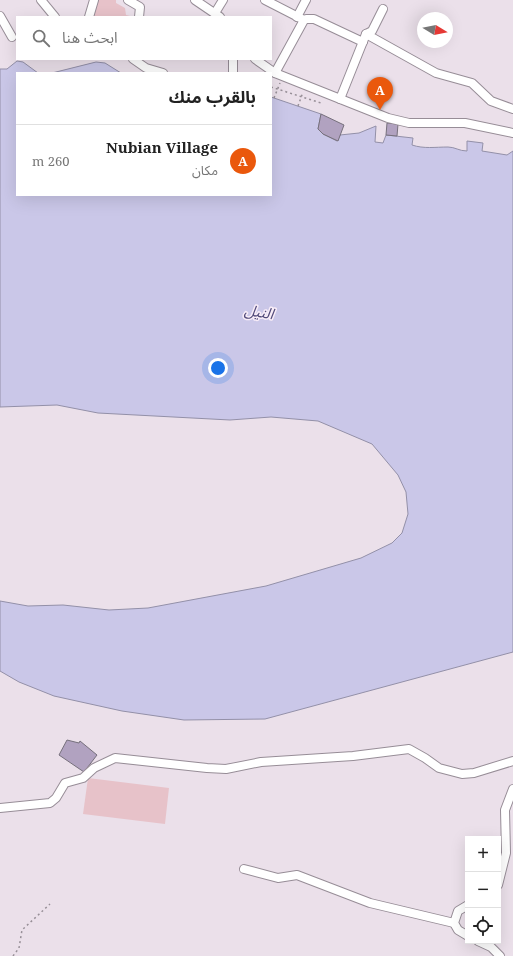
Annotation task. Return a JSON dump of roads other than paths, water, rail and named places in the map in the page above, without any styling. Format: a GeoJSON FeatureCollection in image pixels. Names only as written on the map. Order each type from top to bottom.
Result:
{"type":"FeatureCollection","features":[{"type":"Feature","properties":{"kind":"street"},"geometry":{"type":"LineString","coordinates":[[41,0],[55,16]]}},
{"type":"Feature","properties":{"kind":"street"},"geometry":{"type":"LineString","coordinates":[[89,16],[94,0]]}},
{"type":"Feature","properties":{"kind":"street"},"geometry":{"type":"LineString","coordinates":[[195,0],[217,15],[223,0]]}},
{"type":"Feature","properties":{"kind":"street"},"geometry":{"type":"LineString","coordinates":[[266,0],[300,18],[314,19],[363,42]]}},
{"type":"Feature","properties":{"kind":"street"},"geometry":{"type":"LineString","coordinates":[[279,75],[306,0]]}},
{"type":"Feature","properties":{"kind":"street"},"geometry":{"type":"LineString","coordinates":[[131,1],[140,7],[138,16]]}},
{"type":"Feature","properties":{"kind":"street"},"geometry":{"type":"LineString","coordinates":[[340,99],[366,34],[372,31],[383,9]]}},
{"type":"Feature","properties":{"kind":"street"},"geometry":{"type":"LineString","coordinates":[[0,16],[12,37]]}},
{"type":"Feature","properties":{"kind":"street"},"geometry":{"type":"LineString","coordinates":[[366,34],[436,73],[472,83],[491,102],[513,109]]}},
{"type":"Feature","properties":{"kind":"street"},"geometry":{"type":"LineString","coordinates":[[134,60],[146,68],[160,72]]}},
{"type":"Feature","properties":{"kind":"street"},"geometry":{"type":"LineString","coordinates":[[233,60],[233,72]]}},
{"type":"Feature","properties":{"kind":"street"},"geometry":{"type":"LineString","coordinates":[[256,60],[279,75],[388,118],[409,123],[465,123],[513,133]]}},
{"type":"Feature","properties":{"kind":"street"},"geometry":{"type":"LineString","coordinates":[[0,808],[50,803],[56,798],[65,783],[83,778],[94,768],[115,758],[226,769],[261,762],[353,756],[409,749],[439,768],[449,772],[462,774],[474,773],[513,761]]}},
{"type":"Feature","properties":{"kind":"street"},"geometry":{"type":"LineString","coordinates":[[501,873],[506,853],[506,810],[513,789]]}},
{"type":"Feature","properties":{"kind":"street"},"geometry":{"type":"LineString","coordinates":[[244,869],[278,878],[296,875],[370,903],[454,923],[458,930],[465,934]]}},
{"type":"Feature","properties":{"kind":"street"},"geometry":{"type":"LineString","coordinates":[[454,923],[458,912],[465,907]]}},
{"type":"Feature","properties":{"kind":"street"},"geometry":{"type":"LineString","coordinates":[[484,944],[491,947],[500,956]]}},
{"type":"Feature","properties":{"kind":"water","name":"النيل"},"geometry":{"type":"Polygon","coordinates":[[[17,61],[23,62],[37,72],[16,72],[16,196],[272,196],[272,97],[321,114],[318,129],[323,134],[337,141],[340,135],[359,133],[376,126],[375,142],[383,143],[386,135],[413,138],[412,145],[421,147],[450,147],[467,151],[467,141],[483,143],[482,151],[507,155],[513,151],[513,652],[265,719],[184,720],[122,711],[54,696],[19,682],[0,671],[0,601],[28,606],[63,605],[109,610],[148,608],[266,586],[361,558],[392,543],[402,533],[408,514],[406,492],[398,475],[372,444],[318,421],[271,417],[230,420],[98,413],[57,405],[0,407],[0,69],[7,69],[17,61]]]}},
{"type":"Feature","properties":{"kind":"water"},"geometry":{"type":"Polygon","coordinates":[[[96,62],[105,63],[119,72],[56,72],[96,62]]]}},
{"type":"Feature","properties":{"kind":"place","name":"Nubian Village"},"geometry":{"type":"Point","coordinates":[380,110]}}]}
